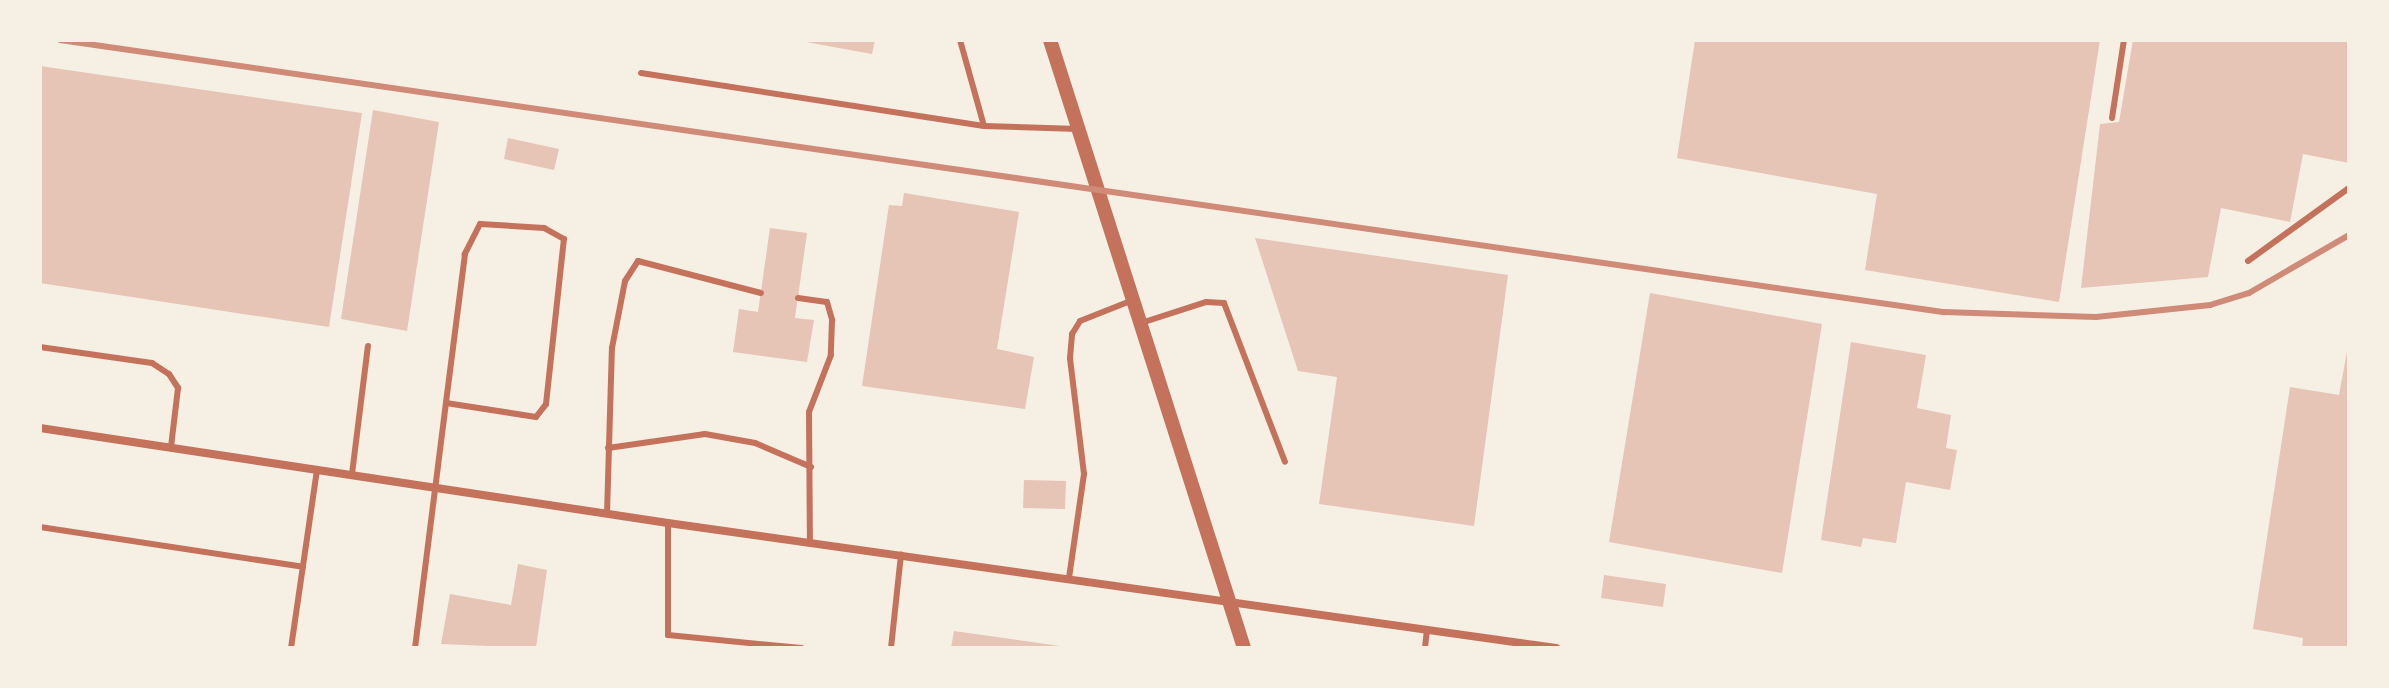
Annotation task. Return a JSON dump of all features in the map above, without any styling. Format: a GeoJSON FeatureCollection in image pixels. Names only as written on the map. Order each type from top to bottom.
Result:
{"type":"FeatureCollection","features":[{"type":"Feature","properties":{"kind":"street"},"geometry":{"type":"LineString","coordinates":[[1050,40],[1244,648]]}},
{"type":"Feature","properties":{"kind":"street"},"geometry":{"type":"LineString","coordinates":[[40,428],[668,523],[1228,599],[1556,648]]}},
{"type":"Feature","properties":{"kind":"lane"},"geometry":{"type":"LineString","coordinates":[[960,40],[984,126]]}},
{"type":"Feature","properties":{"kind":"lane"},"geometry":{"type":"LineString","coordinates":[[2112,118],[2124,40]]}},
{"type":"Feature","properties":{"kind":"lane"},"geometry":{"type":"LineString","coordinates":[[641,73],[984,126],[1078,129]]}},
{"type":"Feature","properties":{"kind":"lane"},"geometry":{"type":"LineString","coordinates":[[2248,261],[2349,188]]}},
{"type":"Feature","properties":{"kind":"lane"},"geometry":{"type":"LineString","coordinates":[[415,648],[432,487],[465,254],[480,224],[544,228],[564,239],[546,404],[536,417],[446,403]]}},
{"type":"Feature","properties":{"kind":"lane"},"geometry":{"type":"LineString","coordinates":[[607,514],[612,348],[625,281],[638,261],[761,293]]}},
{"type":"Feature","properties":{"kind":"lane"},"geometry":{"type":"LineString","coordinates":[[798,298],[827,302],[832,320],[831,355],[809,412],[810,543]]}},
{"type":"Feature","properties":{"kind":"lane"},"geometry":{"type":"LineString","coordinates":[[1069,578],[1084,474],[1070,358],[1072,334],[1080,321],[1133,300]]}},
{"type":"Feature","properties":{"kind":"lane"},"geometry":{"type":"LineString","coordinates":[[1141,323],[1206,302],[1224,303],[1285,462]]}},
{"type":"Feature","properties":{"kind":"lane"},"geometry":{"type":"LineString","coordinates":[[352,474],[368,346]]}},
{"type":"Feature","properties":{"kind":"lane"},"geometry":{"type":"LineString","coordinates":[[40,347],[152,363],[169,374],[178,388],[171,447]]}},
{"type":"Feature","properties":{"kind":"lane"},"geometry":{"type":"LineString","coordinates":[[608,448],[705,434],[755,443],[811,467]]}},
{"type":"Feature","properties":{"kind":"lane"},"geometry":{"type":"LineString","coordinates":[[291,648],[317,469]]}},
{"type":"Feature","properties":{"kind":"lane"},"geometry":{"type":"LineString","coordinates":[[668,523],[668,635],[801,648]]}},
{"type":"Feature","properties":{"kind":"lane"},"geometry":{"type":"LineString","coordinates":[[40,527],[303,567]]}},
{"type":"Feature","properties":{"kind":"lane"},"geometry":{"type":"LineString","coordinates":[[891,648],[901,555]]}},
{"type":"Feature","properties":{"kind":"lane"},"geometry":{"type":"LineString","coordinates":[[1425,648],[1427,629]]}},
{"type":"Feature","properties":{"kind":"building"},"geometry":{"type":"Polygon","coordinates":[[[795,40],[875,40],[872,54],[795,40]]]}},
{"type":"Feature","properties":{"kind":"building"},"geometry":{"type":"Polygon","coordinates":[[[1695,40],[2100,40],[2059,302],[1865,270],[1877,194],[1677,158],[1695,40]]]}},
{"type":"Feature","properties":{"kind":"building"},"geometry":{"type":"Polygon","coordinates":[[[2133,40],[2349,40],[2349,163],[2303,154],[2290,222],[2221,208],[2208,277],[2081,288],[2100,124],[2119,122],[2133,40]]]}},
{"type":"Feature","properties":{"kind":"building"},"geometry":{"type":"Polygon","coordinates":[[[40,66],[362,113],[329,327],[40,283],[40,66]]]}},
{"type":"Feature","properties":{"kind":"building"},"geometry":{"type":"Polygon","coordinates":[[[373,110],[439,122],[407,331],[341,319],[373,110]]]}},
{"type":"Feature","properties":{"kind":"building"},"geometry":{"type":"Polygon","coordinates":[[[508,138],[559,149],[554,170],[504,159],[508,138]]]}},
{"type":"Feature","properties":{"kind":"building"},"geometry":{"type":"Polygon","coordinates":[[[904,193],[1019,212],[997,349],[1034,357],[1025,409],[862,386],[889,205],[902,206],[904,193]]]}},
{"type":"Feature","properties":{"kind":"building"},"geometry":{"type":"Polygon","coordinates":[[[770,228],[807,233],[795,318],[814,320],[807,362],[733,352],[739,309],[758,312],[770,228]]]}},
{"type":"Feature","properties":{"kind":"building"},"geometry":{"type":"Polygon","coordinates":[[[1255,238],[1508,275],[1474,526],[1319,504],[1337,377],[1298,371],[1255,238]]]}},
{"type":"Feature","properties":{"kind":"building"},"geometry":{"type":"Polygon","coordinates":[[[1650,293],[1822,324],[1782,573],[1609,542],[1650,293]]]}},
{"type":"Feature","properties":{"kind":"building"},"geometry":{"type":"Polygon","coordinates":[[[2349,341],[2349,648],[2302,648],[2303,638],[2253,629],[2290,387],[2339,395],[2349,341]]]}},
{"type":"Feature","properties":{"kind":"building"},"geometry":{"type":"Polygon","coordinates":[[[1851,342],[1926,355],[1917,408],[1951,415],[1946,448],[1957,450],[1950,490],[1906,482],[1896,543],[1863,538],[1861,547],[1821,540],[1851,342]]]}},
{"type":"Feature","properties":{"kind":"building"},"geometry":{"type":"Polygon","coordinates":[[[1024,480],[1066,481],[1065,509],[1023,508],[1024,480]]]}},
{"type":"Feature","properties":{"kind":"building"},"geometry":{"type":"Polygon","coordinates":[[[518,564],[547,570],[536,648],[441,644],[450,594],[511,605],[518,564]]]}},
{"type":"Feature","properties":{"kind":"building"},"geometry":{"type":"Polygon","coordinates":[[[1604,575],[1666,584],[1663,607],[1601,598],[1604,575]]]}},
{"type":"Feature","properties":{"kind":"building"},"geometry":{"type":"Polygon","coordinates":[[[954,631],[1060,646],[1060,648],[951,648],[954,631]]]}},
{"type":"Feature","properties":{"kind":"railway"},"geometry":{"type":"LineString","coordinates":[[60,40],[1944,312],[2096,317],[2210,305],[2249,293],[2349,235]]}}]}
